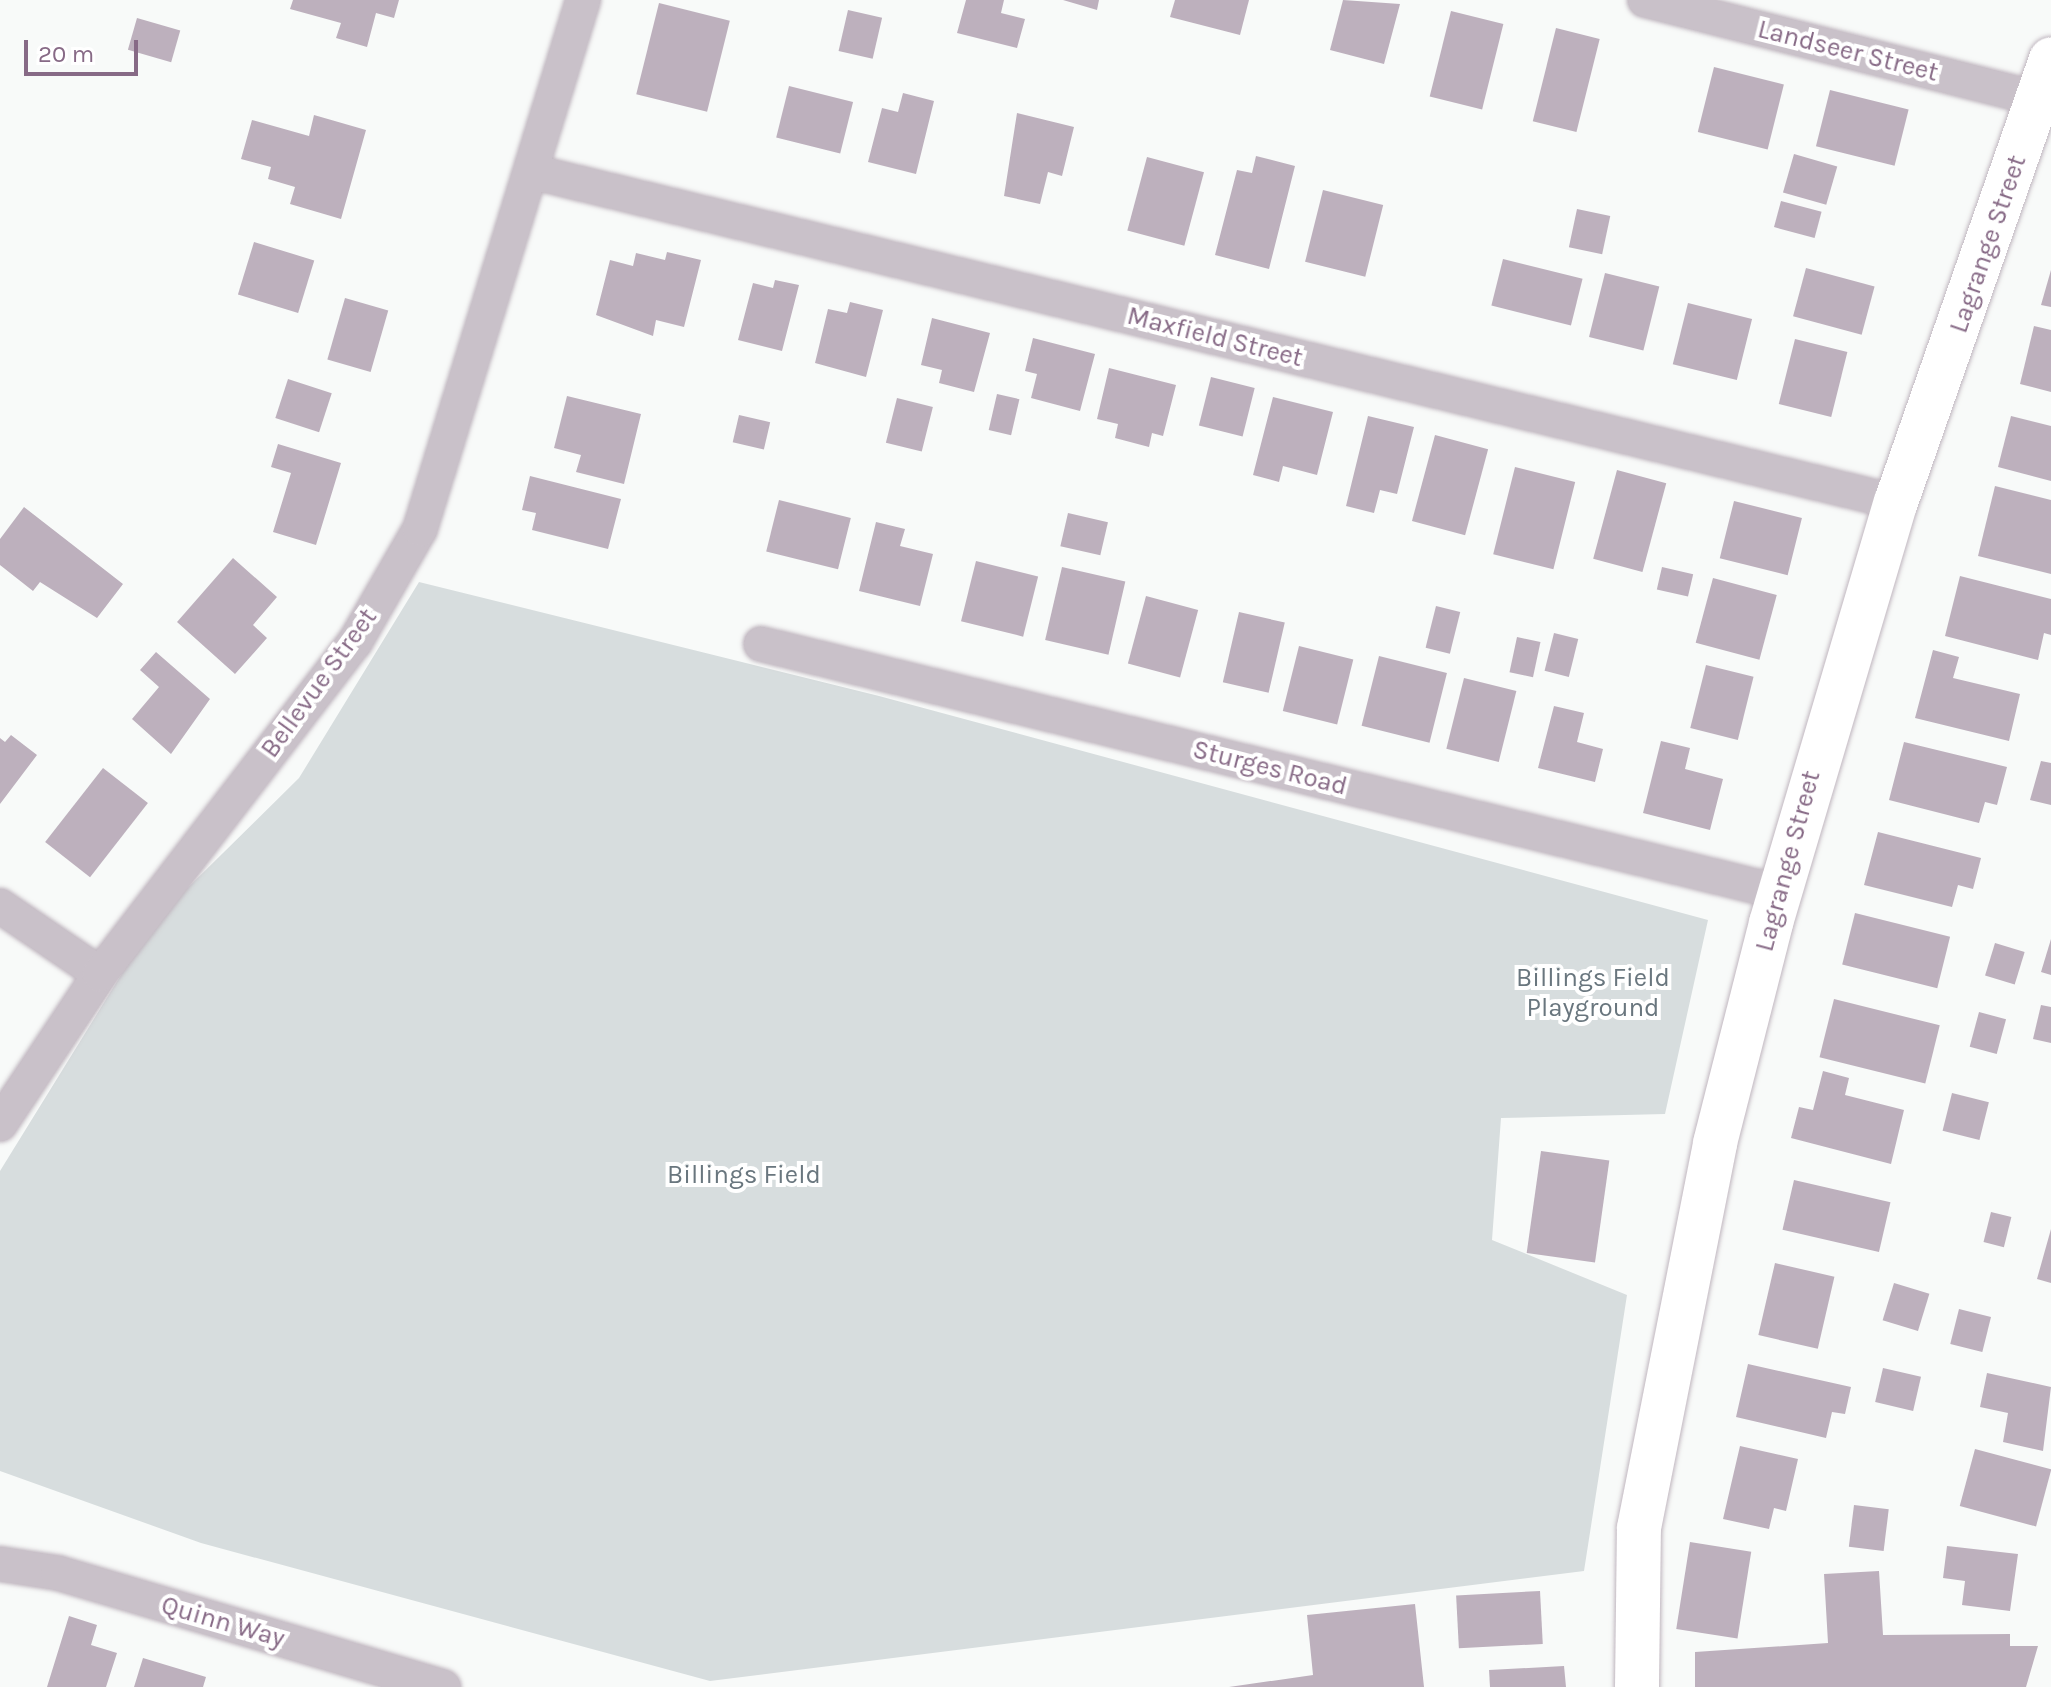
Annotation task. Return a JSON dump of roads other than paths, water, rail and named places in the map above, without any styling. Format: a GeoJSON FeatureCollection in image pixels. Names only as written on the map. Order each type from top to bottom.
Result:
{"type":"FeatureCollection","features":[{"type":"Feature","properties":{"kind":"main road","name":"Lagrange Street"},"geometry":{"type":"LineString","coordinates":[[1637,1687],[1639,1528],[1715,1143],[1779,892],[1896,502],[2046,87]]}},
{"type":"Feature","properties":{"kind":"street","name":"Bellevue Street"},"geometry":{"type":"LineString","coordinates":[[0,1124],[100,974],[355,642],[420,529],[533,172],[583,0]]}},
{"type":"Feature","properties":{"kind":"street","name":"Landseer Street"},"geometry":{"type":"LineString","coordinates":[[1645,0],[2046,87]]}},
{"type":"Feature","properties":{"kind":"street","name":"Maxfield Street"},"geometry":{"type":"LineString","coordinates":[[533,172],[1896,502]]}},
{"type":"Feature","properties":{"kind":"street","name":"Sturges Road"},"geometry":{"type":"LineString","coordinates":[[761,644],[1779,892]]}},
{"type":"Feature","properties":{"kind":"street"},"geometry":{"type":"LineString","coordinates":[[0,906],[100,974]]}},
{"type":"Feature","properties":{"kind":"street","name":"Quinn Way"},"geometry":{"type":"LineString","coordinates":[[0,1564],[58,1573],[443,1687]]}},
{"type":"Feature","properties":{"kind":"park label","name":"Billings Field Playground"},"geometry":{"type":"Point","coordinates":[1593,993]}},
{"type":"Feature","properties":{"kind":"park label","name":"Billings Field"},"geometry":{"type":"Point","coordinates":[744,1175]}}]}
